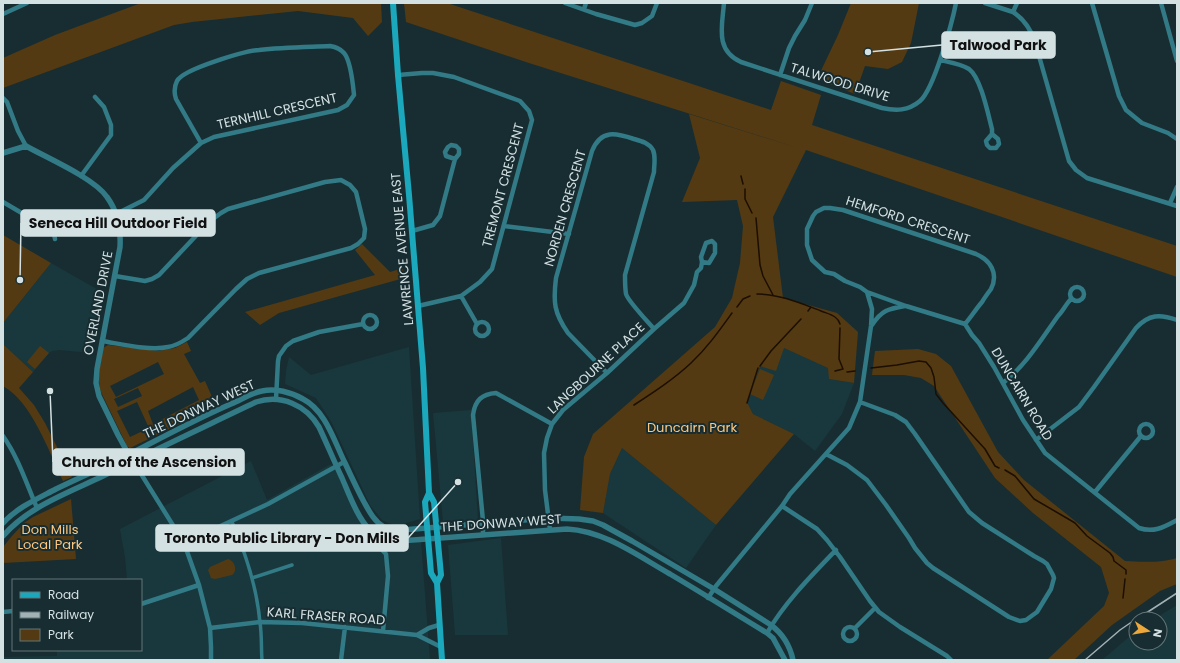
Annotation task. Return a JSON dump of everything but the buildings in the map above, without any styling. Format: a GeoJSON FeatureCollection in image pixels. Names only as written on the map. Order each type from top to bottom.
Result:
{"type":"FeatureCollection","features":[{"type":"Feature","properties":{"kind":"main road","name":"LAWRENCE AVENUE EAST"},"geometry":{"type":"LineString","coordinates":[[394,3],[398,75],[423,368],[429,493],[426,502],[431,573],[436,583],[442,660]]}},
{"type":"Feature","properties":{"kind":"main road","name":"LAWRENCE AVENUE EAST"},"geometry":{"type":"LineString","coordinates":[[429,493],[434,502],[441,575],[436,583]]}},
{"type":"Feature","properties":{"kind":"street"},"geometry":{"type":"LineString","coordinates":[[3,14],[27,3]]}},
{"type":"Feature","properties":{"kind":"street"},"geometry":{"type":"LineString","coordinates":[[565,3],[635,25],[642,23],[652,16],[657,3]]}},
{"type":"Feature","properties":{"kind":"street"},"geometry":{"type":"LineString","coordinates":[[584,10],[586,3]]}},
{"type":"Feature","properties":{"kind":"street","name":"TALWOOD DRIVE"},"geometry":{"type":"LineString","coordinates":[[724,3],[722,40],[729,55],[734,59],[882,108],[896,110],[909,108],[923,98],[940,60],[953,19],[956,3]]}},
{"type":"Feature","properties":{"kind":"street"},"geometry":{"type":"LineString","coordinates":[[780,75],[789,48],[805,20],[812,3]]}},
{"type":"Feature","properties":{"kind":"street"},"geometry":{"type":"LineString","coordinates":[[985,3],[1017,14],[1027,25],[1033,37],[1069,161],[1076,170],[1087,178],[1177,206]]}},
{"type":"Feature","properties":{"kind":"street"},"geometry":{"type":"LineString","coordinates":[[1013,12],[1017,3]]}},
{"type":"Feature","properties":{"kind":"street"},"geometry":{"type":"LineString","coordinates":[[1092,3],[1119,96],[1126,110],[1142,123],[1168,132],[1177,139]]}},
{"type":"Feature","properties":{"kind":"street"},"geometry":{"type":"LineString","coordinates":[[1161,3],[1177,61]]}},
{"type":"Feature","properties":{"kind":"street","name":"TERNHILL CRESCENT"},"geometry":{"type":"LineString","coordinates":[[116,214],[144,200],[173,168],[201,143],[214,137],[338,110],[347,105],[354,95],[353,78],[345,53],[338,48],[330,46],[258,50],[215,61],[184,75],[177,81],[174,93],[201,143]]}},
{"type":"Feature","properties":{"kind":"street"},"geometry":{"type":"LineString","coordinates":[[940,60],[968,68],[975,76],[981,87],[992,134]]}},
{"type":"Feature","properties":{"kind":"street","name":"TREMONT CRESCENT"},"geometry":{"type":"LineString","coordinates":[[398,75],[410,73],[433,73],[454,77],[520,101],[529,111],[532,120],[492,269],[480,282],[461,296],[418,306]]}},
{"type":"Feature","properties":{"kind":"street"},"geometry":{"type":"LineString","coordinates":[[81,176],[111,135],[111,125],[104,107],[95,96]]}},
{"type":"Feature","properties":{"kind":"street"},"geometry":{"type":"LineString","coordinates":[[3,98],[7,102],[18,131],[26,146],[3,153]]}},
{"type":"Feature","properties":{"kind":"street","name":"NORDEN CRESCENT"},"geometry":{"type":"LineString","coordinates":[[607,373],[568,334],[559,318],[554,305],[554,300],[556,278],[592,150],[596,142],[608,134],[622,134],[644,142],[652,149],[655,160],[654,172],[625,275],[626,296],[654,329]]}},
{"type":"Feature","properties":{"kind":"street","name":"OVERLAND DRIVE"},"geometry":{"type":"LineString","coordinates":[[26,146],[81,176],[96,186],[107,196],[116,214],[120,226],[120,239],[96,374],[96,385],[111,422],[128,455],[133,461]]}},
{"type":"Feature","properties":{"kind":"street"},"geometry":{"type":"LineString","coordinates":[[412,231],[433,225],[440,216],[454,159]]}},
{"type":"Feature","properties":{"kind":"street"},"geometry":{"type":"LineString","coordinates":[[102,341],[159,349],[180,343],[188,338],[236,289],[259,273],[352,248],[364,238],[365,228],[356,192],[350,185],[341,180],[325,182],[228,209],[210,222],[159,275],[146,281],[114,276]]}},
{"type":"Feature","properties":{"kind":"street"},"geometry":{"type":"LineString","coordinates":[[1170,204],[1177,187]]}},
{"type":"Feature","properties":{"kind":"street"},"geometry":{"type":"LineString","coordinates":[[3,202],[49,229],[54,234],[55,239]]}},
{"type":"Feature","properties":{"kind":"street","name":"HEMFORD CRESCENT"},"geometry":{"type":"LineString","coordinates":[[868,292],[834,274],[826,272],[812,260],[807,245],[807,229],[810,220],[816,212],[824,208],[843,210],[976,254],[986,259],[992,269],[994,279],[993,285],[965,324]]}},
{"type":"Feature","properties":{"kind":"street"},"geometry":{"type":"LineString","coordinates":[[504,226],[569,234]]}},
{"type":"Feature","properties":{"kind":"street","name":"LANGBOURNE PLACE"},"geometry":{"type":"LineString","coordinates":[[550,530],[545,490],[544,453],[552,424],[563,410],[607,373],[684,303],[694,285],[697,272],[701,268],[701,257],[706,243],[712,241],[715,244],[715,253],[709,263],[702,262]]}},
{"type":"Feature","properties":{"kind":"street"},"geometry":{"type":"LineString","coordinates":[[868,292],[906,306],[965,324]]}},
{"type":"Feature","properties":{"kind":"street"},"geometry":{"type":"LineString","coordinates":[[708,598],[790,494],[849,428],[860,402],[871,326],[872,309],[868,292]]}},
{"type":"Feature","properties":{"kind":"street"},"geometry":{"type":"LineString","coordinates":[[461,296],[477,324]]}},
{"type":"Feature","properties":{"kind":"street"},"geometry":{"type":"LineString","coordinates":[[1003,383],[1024,364],[1071,299]]}},
{"type":"Feature","properties":{"kind":"street"},"geometry":{"type":"LineString","coordinates":[[871,326],[879,315],[892,308],[906,306]]}},
{"type":"Feature","properties":{"kind":"street"},"geometry":{"type":"LineString","coordinates":[[1036,440],[1079,407],[1136,328],[1143,322],[1156,316],[1177,320]]}},
{"type":"Feature","properties":{"kind":"street"},"geometry":{"type":"LineString","coordinates":[[276,399],[279,356],[286,346],[293,341],[319,332],[362,324]]}},
{"type":"Feature","properties":{"kind":"street","name":"DUNCAIRN ROAD"},"geometry":{"type":"LineString","coordinates":[[965,324],[979,343],[1023,420],[1045,453],[1139,528],[1145,530],[1157,529],[1177,520]]}},
{"type":"Feature","properties":{"kind":"street","name":"THE DONWAY WEST"},"geometry":{"type":"LineString","coordinates":[[3,523],[18,510],[34,500],[220,409],[260,391],[290,393],[315,407],[322,416],[359,494],[373,517],[386,528],[402,530],[549,518],[574,518],[589,520],[613,531],[714,589],[777,629],[791,650],[792,660]]}},
{"type":"Feature","properties":{"kind":"street"},"geometry":{"type":"LineString","coordinates":[[483,535],[473,415],[474,406],[482,397],[488,394],[496,393],[552,424]]}},
{"type":"Feature","properties":{"kind":"street","name":"THE DONWAY WEST"},"geometry":{"type":"LineString","coordinates":[[3,536],[16,522],[38,508],[256,402],[276,399],[301,407],[309,413],[317,423],[365,525],[379,536],[396,541],[550,530],[582,530],[598,535],[632,552],[774,638],[785,660]]}},
{"type":"Feature","properties":{"kind":"street"},"geometry":{"type":"LineString","coordinates":[[301,407],[303,399]]}},
{"type":"Feature","properties":{"kind":"street"},"geometry":{"type":"LineString","coordinates":[[826,454],[847,465],[867,480],[910,538],[915,548],[933,568],[1009,617],[1020,621],[1026,620],[1038,612],[1051,589],[1054,578],[1047,564],[982,523],[969,512],[906,422],[895,415],[860,402]]}},
{"type":"Feature","properties":{"kind":"street"},"geometry":{"type":"LineString","coordinates":[[220,409],[224,418]]}},
{"type":"Feature","properties":{"kind":"street"},"geometry":{"type":"LineString","coordinates":[[3,436],[14,455],[38,508]]}},
{"type":"Feature","properties":{"kind":"street"},"geometry":{"type":"LineString","coordinates":[[1095,492],[1141,436]]}},
{"type":"Feature","properties":{"kind":"street"},"geometry":{"type":"LineString","coordinates":[[133,461],[184,543],[199,585],[210,628],[211,660]]}},
{"type":"Feature","properties":{"kind":"street"},"geometry":{"type":"LineString","coordinates":[[184,543],[232,522],[285,496],[344,462]]}},
{"type":"Feature","properties":{"kind":"street"},"geometry":{"type":"LineString","coordinates":[[81,478],[84,485]]}},
{"type":"Feature","properties":{"kind":"street"},"geometry":{"type":"LineString","coordinates":[[351,498],[359,494]]}},
{"type":"Feature","properties":{"kind":"street"},"geometry":{"type":"LineString","coordinates":[[782,506],[817,529],[836,550],[879,612],[951,660]]}},
{"type":"Feature","properties":{"kind":"street"},"geometry":{"type":"LineString","coordinates":[[232,522],[244,552],[252,578],[260,622],[262,660]]}},
{"type":"Feature","properties":{"kind":"street"},"geometry":{"type":"LineString","coordinates":[[609,540],[613,531]]}},
{"type":"Feature","properties":{"kind":"street"},"geometry":{"type":"LineString","coordinates":[[382,550],[386,554],[388,576],[383,631]]}},
{"type":"Feature","properties":{"kind":"street"},"geometry":{"type":"LineString","coordinates":[[766,633],[801,587],[836,550]]}},
{"type":"Feature","properties":{"kind":"street"},"geometry":{"type":"LineString","coordinates":[[252,578],[292,565]]}},
{"type":"Feature","properties":{"kind":"street"},"geometry":{"type":"LineString","coordinates":[[142,604],[199,585]]}},
{"type":"Feature","properties":{"kind":"street"},"geometry":{"type":"LineString","coordinates":[[855,628],[875,608]]}},
{"type":"Feature","properties":{"kind":"street","name":"KARL FRASER ROAD"},"geometry":{"type":"LineString","coordinates":[[210,628],[260,622],[302,623],[417,635],[441,646]]}},
{"type":"Feature","properties":{"kind":"street"},"geometry":{"type":"LineString","coordinates":[[417,635],[429,628],[439,625]]}},
{"type":"Feature","properties":{"kind":"street"},"geometry":{"type":"LineString","coordinates":[[341,660],[345,627]]}},
{"type":"Feature","properties":{"kind":"shaded area"},"geometry":{"type":"Polygon","coordinates":[[[51,263],[102,292],[91,353],[59,350],[52,351],[33,372],[3,344],[3,323],[51,263]]]}},
{"type":"Feature","properties":{"kind":"shaded area"},"geometry":{"type":"Polygon","coordinates":[[[409,347],[420,519],[396,526],[382,520],[370,505],[332,423],[316,398],[285,384],[289,357],[311,375],[409,347]]]}},
{"type":"Feature","properties":{"kind":"shaded area"},"geometry":{"type":"Polygon","coordinates":[[[784,348],[829,368],[829,379],[854,383],[842,414],[815,451],[794,434],[753,414],[747,402],[760,365],[784,348]]]}},
{"type":"Feature","properties":{"kind":"shaded area"},"geometry":{"type":"Polygon","coordinates":[[[471,410],[478,520],[443,521],[433,413],[471,410]]]}},
{"type":"Feature","properties":{"kind":"shaded area"},"geometry":{"type":"Polygon","coordinates":[[[622,448],[716,525],[686,568],[603,513],[610,474],[622,448]]]}},
{"type":"Feature","properties":{"kind":"shaded area"},"geometry":{"type":"Polygon","coordinates":[[[251,461],[267,500],[331,464],[342,478],[364,527],[378,539],[395,544],[421,541],[430,660],[3,660],[3,657],[57,656],[57,651],[142,651],[142,579],[127,579],[120,529],[251,461]]]}},
{"type":"Feature","properties":{"kind":"shaded area"},"geometry":{"type":"Polygon","coordinates":[[[501,538],[508,635],[455,635],[448,545],[501,538]]]}},
{"type":"Feature","properties":{"kind":"shaded area"},"geometry":{"type":"Polygon","coordinates":[[[1177,605],[1177,660],[1102,660],[1128,638],[1128,651],[1168,651],[1167,611],[1177,605]]]}},
{"type":"Feature","properties":{"kind":"green space"},"geometry":{"type":"Polygon","coordinates":[[[141,3],[381,3],[382,22],[368,36],[353,18],[298,11],[174,25],[3,88],[3,58],[55,35],[141,3]]]}},
{"type":"Feature","properties":{"kind":"green space","name":"Duncairn Park"},"geometry":{"type":"Polygon","coordinates":[[[404,3],[447,3],[771,110],[781,81],[821,95],[812,125],[1177,246],[1177,277],[806,150],[773,217],[783,298],[837,313],[858,332],[854,383],[829,379],[828,368],[784,348],[776,371],[760,366],[752,389],[760,369],[774,375],[763,400],[750,394],[747,402],[753,414],[794,434],[716,525],[622,448],[610,474],[603,513],[580,510],[584,457],[593,434],[715,327],[732,298],[740,263],[743,226],[737,200],[682,202],[700,158],[689,114],[798,148],[529,63],[406,22],[404,3]]]}},
{"type":"Feature","properties":{"kind":"green space"},"geometry":{"type":"Polygon","coordinates":[[[851,3],[919,3],[911,43],[902,62],[888,69],[865,66],[855,94],[817,79],[838,35],[851,3]]]}},
{"type":"Feature","properties":{"kind":"green space"},"geometry":{"type":"Polygon","coordinates":[[[3,235],[51,263],[3,323],[3,235]]]}},
{"type":"Feature","properties":{"kind":"green space"},"geometry":{"type":"Polygon","coordinates":[[[362,244],[390,272],[403,268],[404,278],[279,313],[260,325],[245,312],[375,275],[355,250],[362,244]]]}},
{"type":"Feature","properties":{"kind":"green space"},"geometry":{"type":"Polygon","coordinates":[[[187,342],[191,351],[184,354],[200,383],[205,381],[216,406],[130,448],[127,446],[101,392],[99,375],[103,348],[108,345],[159,351],[175,348],[187,342]],[[158,362],[110,386],[116,397],[164,374],[158,362]],[[193,387],[148,411],[153,424],[199,400],[193,387]],[[138,388],[114,399],[118,407],[142,396],[138,388]],[[137,402],[117,411],[130,437],[149,428],[137,402]]]}},
{"type":"Feature","properties":{"kind":"green space"},"geometry":{"type":"Polygon","coordinates":[[[3,344],[33,372],[19,388],[34,405],[45,423],[72,477],[63,481],[46,442],[31,415],[13,393],[3,386],[3,344]]]}},
{"type":"Feature","properties":{"kind":"green space"},"geometry":{"type":"Polygon","coordinates":[[[40,346],[49,353],[35,369],[27,362],[40,346]]]}},
{"type":"Feature","properties":{"kind":"green space"},"geometry":{"type":"Polygon","coordinates":[[[918,349],[936,354],[951,366],[998,452],[1024,480],[1125,561],[1144,562],[1171,560],[1177,558],[1177,584],[1160,591],[1132,611],[1128,611],[1128,614],[1112,625],[1074,660],[1047,660],[1104,606],[1109,593],[1101,567],[1033,513],[995,478],[934,386],[921,378],[904,375],[872,375],[875,351],[918,349]]]}},
{"type":"Feature","properties":{"kind":"green space","name":"Don Mills Local Park"},"geometry":{"type":"Polygon","coordinates":[[[71,499],[76,559],[3,563],[3,547],[24,523],[33,517],[71,499]]]}},
{"type":"Feature","properties":{"kind":"green space"},"geometry":{"type":"Polygon","coordinates":[[[228,559],[235,566],[234,573],[232,575],[215,579],[211,578],[208,570],[210,567],[228,559]]]}},
{"type":"Feature","properties":{"kind":"waterway"},"geometry":{"type":"LineString","coordinates":[[741,176],[743,184]]}},
{"type":"Feature","properties":{"kind":"waterway"},"geometry":{"type":"LineString","coordinates":[[745,189],[745,199],[752,213]]}},
{"type":"Feature","properties":{"kind":"waterway"},"geometry":{"type":"LineString","coordinates":[[756,218],[760,265],[763,276],[773,295]]}},
{"type":"Feature","properties":{"kind":"waterway"},"geometry":{"type":"LineString","coordinates":[[757,294],[781,297],[797,302],[832,315],[838,319],[840,324]]}},
{"type":"Feature","properties":{"kind":"waterway"},"geometry":{"type":"LineString","coordinates":[[737,307],[743,299],[750,296]]}},
{"type":"Feature","properties":{"kind":"waterway"},"geometry":{"type":"LineString","coordinates":[[808,311],[811,307]]}},
{"type":"Feature","properties":{"kind":"waterway"},"geometry":{"type":"LineString","coordinates":[[634,405],[671,380],[691,363],[718,333],[732,313]]}},
{"type":"Feature","properties":{"kind":"waterway"},"geometry":{"type":"LineString","coordinates":[[760,366],[771,351],[801,319]]}},
{"type":"Feature","properties":{"kind":"waterway"},"geometry":{"type":"LineString","coordinates":[[835,371],[843,369],[839,359],[840,328]]}},
{"type":"Feature","properties":{"kind":"waterway"},"geometry":{"type":"LineString","coordinates":[[871,368],[919,361],[926,362],[931,368],[934,377],[936,394],[985,449],[995,466],[999,468]]}},
{"type":"Feature","properties":{"kind":"waterway"},"geometry":{"type":"LineString","coordinates":[[747,403],[758,368]]}},
{"type":"Feature","properties":{"kind":"waterway"},"geometry":{"type":"LineString","coordinates":[[847,372],[855,371]]}},
{"type":"Feature","properties":{"kind":"waterway"},"geometry":{"type":"LineString","coordinates":[[1005,470],[1015,476],[1034,499],[1075,523],[1087,536],[1110,553],[1114,561],[1126,570],[1126,574]]}},
{"type":"Feature","properties":{"kind":"waterway"},"geometry":{"type":"LineString","coordinates":[[1123,598],[1125,579]]}},
{"type":"Feature","properties":{"kind":"railway"},"geometry":{"type":"LineString","coordinates":[[1149,611],[1177,593]]}},
{"type":"Feature","properties":{"kind":"railway"},"geometry":{"type":"LineString","coordinates":[[1085,660],[1128,624]]}},
{"type":"Feature","properties":{"kind":"place","name":"Talwood Park"},"geometry":{"type":"Point","coordinates":[868,52]}},
{"type":"Feature","properties":{"kind":"place","name":"Seneca Hill Outdoor Field"},"geometry":{"type":"Point","coordinates":[20,280]}},
{"type":"Feature","properties":{"kind":"place","name":"Church of the Ascension"},"geometry":{"type":"Point","coordinates":[50,391]}},
{"type":"Feature","properties":{"kind":"place","name":"Toronto Public Library - Don Mills"},"geometry":{"type":"Point","coordinates":[458,482]}}]}
